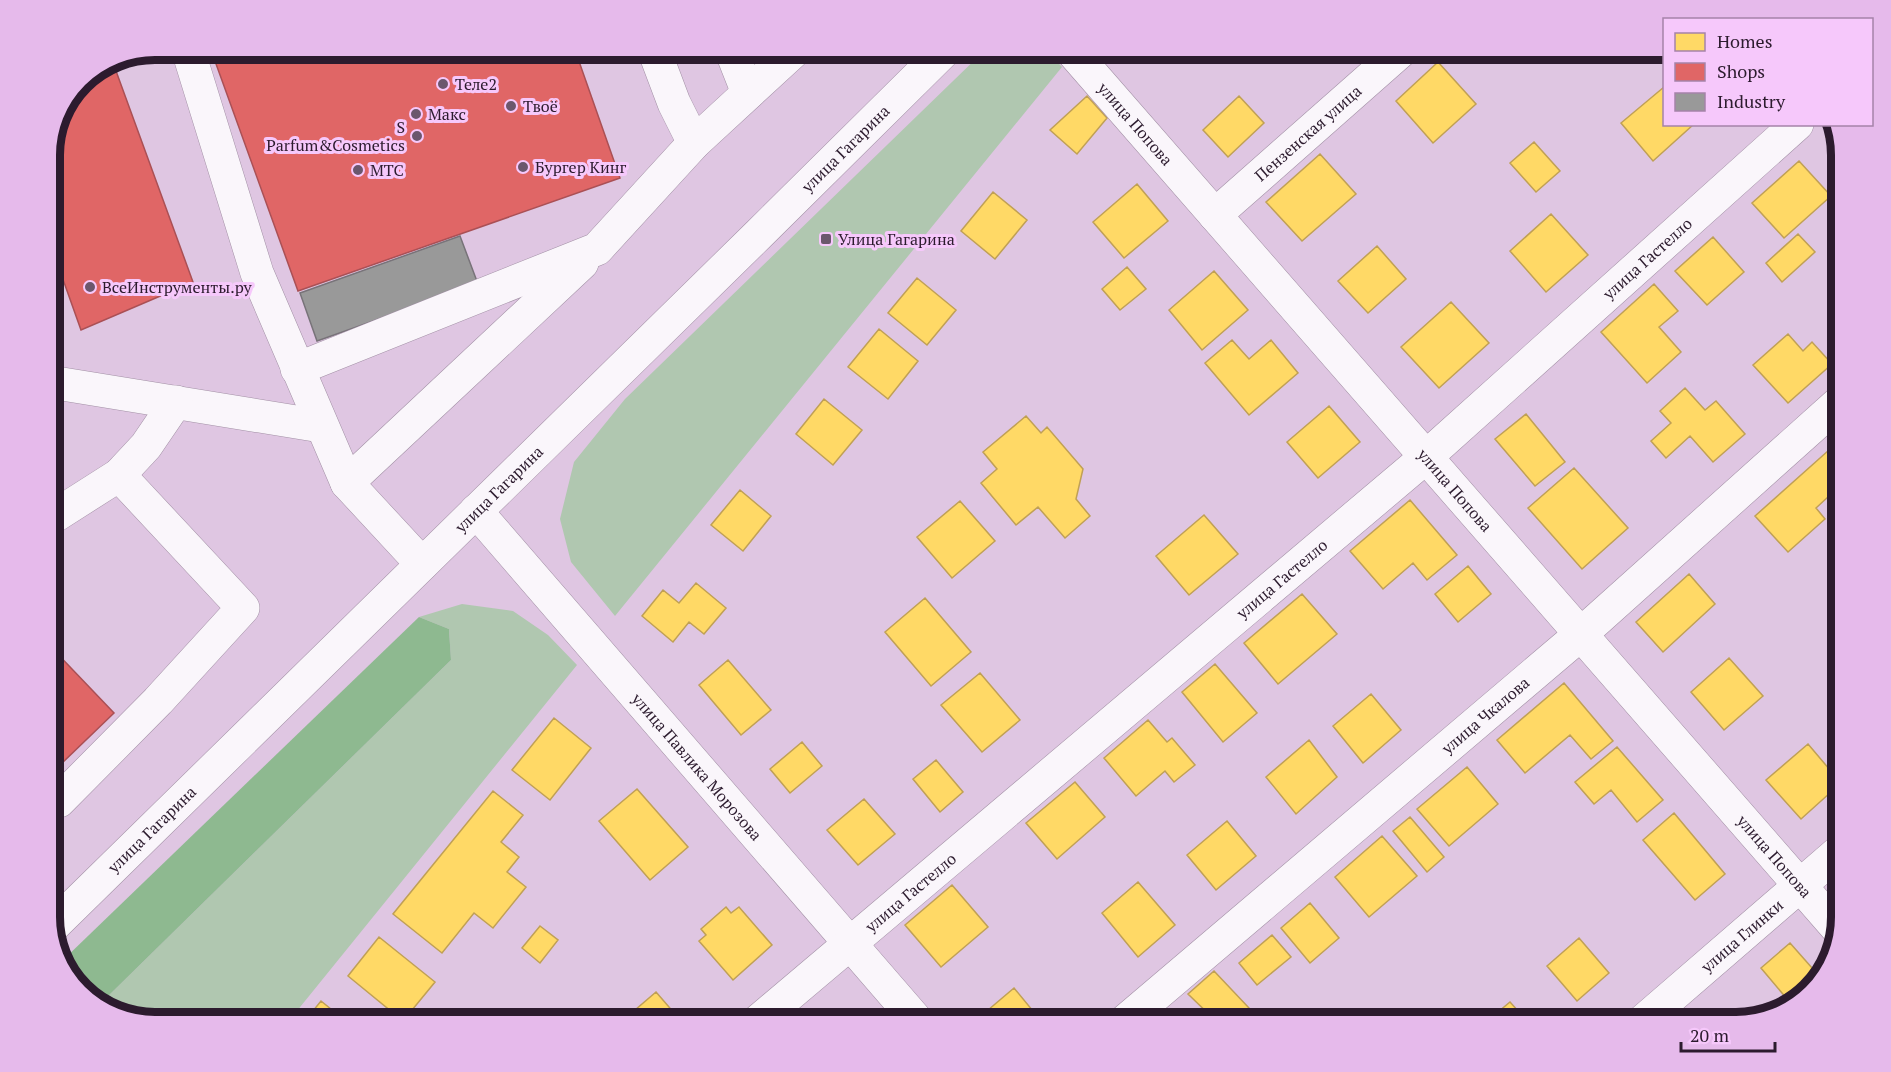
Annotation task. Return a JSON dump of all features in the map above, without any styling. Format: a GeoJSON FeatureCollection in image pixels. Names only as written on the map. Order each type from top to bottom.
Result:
{"type":"FeatureCollection","features":[{"type":"Feature","properties":{"kind":"street"},"geometry":{"type":"LineString","coordinates":[[191,60],[257,273],[347,483],[422,564]]}},
{"type":"Feature","properties":{"kind":"street"},"geometry":{"type":"LineString","coordinates":[[658,60],[674,103],[694,143]]}},
{"type":"Feature","properties":{"kind":"street"},"geometry":{"type":"LineString","coordinates":[[735,60],[748,93]]}},
{"type":"Feature","properties":{"kind":"street"},"geometry":{"type":"LineString","coordinates":[[347,483],[597,249],[694,143],[784,60]]}},
{"type":"Feature","properties":{"kind":"street","name":"улица Гагарина"},"geometry":{"type":"LineString","coordinates":[[60,919],[935,60]]}},
{"type":"Feature","properties":{"kind":"street","name":"улица Попова"},"geometry":{"type":"LineString","coordinates":[[1080,60],[1831,920]]}},
{"type":"Feature","properties":{"kind":"street","name":"Пензенская улица"},"geometry":{"type":"LineString","coordinates":[[1215,215],[1391,60]]}},
{"type":"Feature","properties":{"kind":"street","name":"улица Гастелло"},"geometry":{"type":"LineString","coordinates":[[770,1012],[1426,457],[1795,126]]}},
{"type":"Feature","properties":{"kind":"street"},"geometry":{"type":"LineString","coordinates":[[297,369],[597,249]]}},
{"type":"Feature","properties":{"kind":"street"},"geometry":{"type":"LineString","coordinates":[[60,384],[321,426]]}},
{"type":"Feature","properties":{"kind":"street"},"geometry":{"type":"LineString","coordinates":[[60,512],[119,474],[146,446],[176,402]]}},
{"type":"Feature","properties":{"kind":"street","name":"улица Чкалова"},"geometry":{"type":"LineString","coordinates":[[1137,1012],[1581,634],[1831,409]]}},
{"type":"Feature","properties":{"kind":"street"},"geometry":{"type":"LineString","coordinates":[[60,800],[158,701],[243,608],[119,474]]}},
{"type":"Feature","properties":{"kind":"street","name":"улица Павлика Морозова"},"geometry":{"type":"LineString","coordinates":[[476,511],[909,1012]]}},
{"type":"Feature","properties":{"kind":"street","name":"улица Глинки"},"geometry":{"type":"LineString","coordinates":[[1654,1012],[1831,860]]}},
{"type":"Feature","properties":{"kind":"green space"},"geometry":{"type":"Polygon","coordinates":[[[975,60],[1055,60],[1062,67],[615,616],[571,562],[560,519],[574,462],[625,399],[975,60]]]}},
{"type":"Feature","properties":{"kind":"green space"},"geometry":{"type":"Polygon","coordinates":[[[462,604],[513,611],[548,635],[577,665],[296,1012],[155,1012],[131,1009],[106,998],[451,660],[449,629],[419,617],[462,604]]]}},
{"type":"Feature","properties":{"kind":"green space"},"geometry":{"type":"Polygon","coordinates":[[[419,617],[449,629],[451,660],[106,998],[88,984],[68,955],[419,617]]]}},
{"type":"Feature","properties":{"kind":"building: Homes"},"geometry":{"type":"Polygon","coordinates":[[[1438,62],[1476,104],[1433,143],[1396,101],[1438,62]]]}},
{"type":"Feature","properties":{"kind":"building: Homes"},"geometry":{"type":"Polygon","coordinates":[[[1663,88],[1663,126],[1692,126],[1653,161],[1621,123],[1663,88]]]}},
{"type":"Feature","properties":{"kind":"building: Homes"},"geometry":{"type":"Polygon","coordinates":[[[1087,96],[1107,118],[1077,154],[1050,130],[1087,96]]]}},
{"type":"Feature","properties":{"kind":"building: Homes"},"geometry":{"type":"Polygon","coordinates":[[[1239,96],[1264,123],[1228,157],[1203,130],[1239,96]]]}},
{"type":"Feature","properties":{"kind":"building: Homes"},"geometry":{"type":"Polygon","coordinates":[[[1534,142],[1560,171],[1536,192],[1510,163],[1534,142]]]}},
{"type":"Feature","properties":{"kind":"building: Homes"},"geometry":{"type":"Polygon","coordinates":[[[1320,154],[1356,194],[1302,241],[1266,202],[1320,154]]]}},
{"type":"Feature","properties":{"kind":"building: Homes"},"geometry":{"type":"Polygon","coordinates":[[[1799,161],[1831,196],[1784,238],[1752,203],[1799,161]]]}},
{"type":"Feature","properties":{"kind":"building: Homes"},"geometry":{"type":"Polygon","coordinates":[[[1137,184],[1168,221],[1124,258],[1093,222],[1137,184]]]}},
{"type":"Feature","properties":{"kind":"building: Homes"},"geometry":{"type":"Polygon","coordinates":[[[993,192],[1027,220],[995,259],[961,231],[993,192]]]}},
{"type":"Feature","properties":{"kind":"building: Homes"},"geometry":{"type":"Polygon","coordinates":[[[1551,214],[1588,255],[1546,292],[1510,251],[1551,214]]]}},
{"type":"Feature","properties":{"kind":"building: Homes"},"geometry":{"type":"Polygon","coordinates":[[[1798,234],[1815,252],[1782,282],[1766,263],[1798,234]]]}},
{"type":"Feature","properties":{"kind":"building: Homes"},"geometry":{"type":"Polygon","coordinates":[[[1713,237],[1744,272],[1707,305],[1675,271],[1713,237]]]}},
{"type":"Feature","properties":{"kind":"building: Homes"},"geometry":{"type":"Polygon","coordinates":[[[1377,246],[1406,279],[1368,313],[1338,281],[1377,246]]]}},
{"type":"Feature","properties":{"kind":"building: Homes"},"geometry":{"type":"Polygon","coordinates":[[[1127,267],[1146,289],[1120,310],[1102,289],[1127,267]]]}},
{"type":"Feature","properties":{"kind":"building: Homes"},"geometry":{"type":"Polygon","coordinates":[[[1214,271],[1248,310],[1202,350],[1169,310],[1214,271]]]}},
{"type":"Feature","properties":{"kind":"building: Homes"},"geometry":{"type":"Polygon","coordinates":[[[917,278],[956,310],[927,345],[888,313],[917,278]]]}},
{"type":"Feature","properties":{"kind":"building: Homes"},"geometry":{"type":"Polygon","coordinates":[[[1654,284],[1678,311],[1659,327],[1681,352],[1647,383],[1601,332],[1654,284]]]}},
{"type":"Feature","properties":{"kind":"building: Homes"},"geometry":{"type":"Polygon","coordinates":[[[1451,302],[1489,343],[1439,388],[1401,347],[1451,302]]]}},
{"type":"Feature","properties":{"kind":"building: Homes"},"geometry":{"type":"Polygon","coordinates":[[[879,329],[918,361],[888,399],[848,367],[879,329]]]}},
{"type":"Feature","properties":{"kind":"building: Homes"},"geometry":{"type":"Polygon","coordinates":[[[1788,334],[1803,351],[1812,342],[1831,363],[1788,403],[1753,365],[1788,334]]]}},
{"type":"Feature","properties":{"kind":"building: Homes"},"geometry":{"type":"Polygon","coordinates":[[[1232,340],[1249,359],[1271,340],[1298,373],[1249,415],[1205,363],[1232,340]]]}},
{"type":"Feature","properties":{"kind":"building: Homes"},"geometry":{"type":"Polygon","coordinates":[[[1685,388],[1705,410],[1716,401],[1745,434],[1713,462],[1690,436],[1666,458],[1651,441],[1671,423],[1660,411],[1685,388]]]}},
{"type":"Feature","properties":{"kind":"building: Homes"},"geometry":{"type":"Polygon","coordinates":[[[824,399],[862,430],[833,465],[796,434],[824,399]]]}},
{"type":"Feature","properties":{"kind":"building: Homes"},"geometry":{"type":"Polygon","coordinates":[[[1329,406],[1360,442],[1318,478],[1287,442],[1329,406]]]}},
{"type":"Feature","properties":{"kind":"building: Homes"},"geometry":{"type":"Polygon","coordinates":[[[1526,414],[1565,462],[1535,486],[1495,439],[1526,414]]]}},
{"type":"Feature","properties":{"kind":"building: Homes"},"geometry":{"type":"Polygon","coordinates":[[[1026,416],[1041,433],[1047,427],[1083,469],[1076,499],[1090,516],[1065,538],[1038,507],[1016,525],[981,483],[997,469],[983,452],[1026,416]]]}},
{"type":"Feature","properties":{"kind":"building: Homes"},"geometry":{"type":"Polygon","coordinates":[[[1829,450],[1831,452],[1831,494],[1816,508],[1825,519],[1788,552],[1755,516],[1829,450]]]}},
{"type":"Feature","properties":{"kind":"building: Homes"},"geometry":{"type":"Polygon","coordinates":[[[1574,468],[1628,528],[1582,569],[1528,508],[1574,468]]]}},
{"type":"Feature","properties":{"kind":"building: Homes"},"geometry":{"type":"Polygon","coordinates":[[[740,490],[771,516],[743,551],[711,525],[740,490]]]}},
{"type":"Feature","properties":{"kind":"building: Homes"},"geometry":{"type":"Polygon","coordinates":[[[1410,500],[1457,555],[1427,580],[1413,563],[1383,589],[1350,551],[1410,500]]]}},
{"type":"Feature","properties":{"kind":"building: Homes"},"geometry":{"type":"Polygon","coordinates":[[[960,501],[995,541],[952,578],[917,537],[960,501]]]}},
{"type":"Feature","properties":{"kind":"building: Homes"},"geometry":{"type":"Polygon","coordinates":[[[1204,515],[1238,554],[1189,595],[1156,556],[1204,515]]]}},
{"type":"Feature","properties":{"kind":"building: Homes"},"geometry":{"type":"Polygon","coordinates":[[[1468,566],[1491,594],[1458,622],[1435,594],[1468,566]]]}},
{"type":"Feature","properties":{"kind":"building: Homes"},"geometry":{"type":"Polygon","coordinates":[[[1689,574],[1715,604],[1663,652],[1636,622],[1689,574]]]}},
{"type":"Feature","properties":{"kind":"building: Homes"},"geometry":{"type":"Polygon","coordinates":[[[696,583],[726,608],[704,634],[689,622],[673,642],[642,616],[663,590],[679,603],[696,583]]]}},
{"type":"Feature","properties":{"kind":"building: Homes"},"geometry":{"type":"Polygon","coordinates":[[[1302,594],[1337,634],[1278,684],[1244,643],[1302,594]]]}},
{"type":"Feature","properties":{"kind":"building: Homes"},"geometry":{"type":"Polygon","coordinates":[[[925,598],[971,652],[931,686],[885,632],[925,598]]]}},
{"type":"Feature","properties":{"kind":"building: Homes"},"geometry":{"type":"Polygon","coordinates":[[[1729,658],[1763,696],[1724,730],[1691,692],[1729,658]]]}},
{"type":"Feature","properties":{"kind":"building: Homes"},"geometry":{"type":"Polygon","coordinates":[[[728,660],[771,710],[741,735],[699,685],[728,660]]]}},
{"type":"Feature","properties":{"kind":"building: Homes"},"geometry":{"type":"Polygon","coordinates":[[[1215,664],[1257,713],[1223,742],[1182,692],[1215,664]]]}},
{"type":"Feature","properties":{"kind":"building: Homes"},"geometry":{"type":"Polygon","coordinates":[[[980,673],[1020,720],[982,752],[941,705],[980,673]]]}},
{"type":"Feature","properties":{"kind":"building: Homes"},"geometry":{"type":"Polygon","coordinates":[[[1564,683],[1613,741],[1591,759],[1570,735],[1525,773],[1497,740],[1564,683]]]}},
{"type":"Feature","properties":{"kind":"building: Homes"},"geometry":{"type":"Polygon","coordinates":[[[1371,694],[1401,730],[1363,763],[1333,726],[1371,694]]]}},
{"type":"Feature","properties":{"kind":"building: Homes"},"geometry":{"type":"Polygon","coordinates":[[[554,718],[591,748],[550,800],[512,770],[554,718]]]}},
{"type":"Feature","properties":{"kind":"building: Homes"},"geometry":{"type":"Polygon","coordinates":[[[1148,720],[1167,742],[1172,738],[1195,765],[1174,782],[1165,771],[1136,796],[1104,758],[1148,720]]]}},
{"type":"Feature","properties":{"kind":"building: Homes"},"geometry":{"type":"Polygon","coordinates":[[[1309,740],[1337,777],[1296,814],[1266,777],[1309,740]]]}},
{"type":"Feature","properties":{"kind":"building: Homes"},"geometry":{"type":"Polygon","coordinates":[[[802,742],[822,766],[790,793],[770,769],[802,742]]]}},
{"type":"Feature","properties":{"kind":"building: Homes"},"geometry":{"type":"Polygon","coordinates":[[[1808,744],[1831,771],[1831,792],[1801,819],[1766,780],[1808,744]]]}},
{"type":"Feature","properties":{"kind":"building: Homes"},"geometry":{"type":"Polygon","coordinates":[[[1617,747],[1663,800],[1637,822],[1611,790],[1594,804],[1575,782],[1617,747]]]}},
{"type":"Feature","properties":{"kind":"building: Homes"},"geometry":{"type":"Polygon","coordinates":[[[936,760],[963,792],[940,812],[913,779],[936,760]]]}},
{"type":"Feature","properties":{"kind":"building: Homes"},"geometry":{"type":"Polygon","coordinates":[[[1467,767],[1498,804],[1449,846],[1417,809],[1467,767]]]}},
{"type":"Feature","properties":{"kind":"building: Homes"},"geometry":{"type":"Polygon","coordinates":[[[1075,782],[1105,817],[1057,859],[1026,823],[1075,782]]]}},
{"type":"Feature","properties":{"kind":"building: Homes"},"geometry":{"type":"Polygon","coordinates":[[[637,789],[688,847],[650,880],[599,821],[637,789]]]}},
{"type":"Feature","properties":{"kind":"building: Homes"},"geometry":{"type":"Polygon","coordinates":[[[493,791],[523,815],[501,842],[519,857],[507,872],[526,887],[493,928],[474,913],[442,953],[393,914],[493,791]]]}},
{"type":"Feature","properties":{"kind":"building: Homes"},"geometry":{"type":"Polygon","coordinates":[[[864,799],[895,834],[858,865],[827,830],[864,799]]]}},
{"type":"Feature","properties":{"kind":"building: Homes"},"geometry":{"type":"Polygon","coordinates":[[[1674,813],[1725,874],[1695,900],[1643,840],[1674,813]]]}},
{"type":"Feature","properties":{"kind":"building: Homes"},"geometry":{"type":"Polygon","coordinates":[[[1410,817],[1444,857],[1427,872],[1393,831],[1410,817]]]}},
{"type":"Feature","properties":{"kind":"building: Homes"},"geometry":{"type":"Polygon","coordinates":[[[1227,821],[1256,856],[1216,890],[1187,855],[1227,821]]]}},
{"type":"Feature","properties":{"kind":"building: Homes"},"geometry":{"type":"Polygon","coordinates":[[[1382,836],[1417,876],[1369,917],[1335,877],[1382,836]]]}},
{"type":"Feature","properties":{"kind":"building: Homes"},"geometry":{"type":"Polygon","coordinates":[[[1138,882],[1175,925],[1138,957],[1102,913],[1138,882]]]}},
{"type":"Feature","properties":{"kind":"building: Homes"},"geometry":{"type":"Polygon","coordinates":[[[952,885],[988,927],[941,967],[905,925],[952,885]]]}},
{"type":"Feature","properties":{"kind":"building: Homes"},"geometry":{"type":"Polygon","coordinates":[[[1310,903],[1339,938],[1310,963],[1281,928],[1310,903]]]}},
{"type":"Feature","properties":{"kind":"building: Homes"},"geometry":{"type":"Polygon","coordinates":[[[726,907],[731,913],[739,907],[772,945],[733,980],[699,941],[706,935],[701,929],[726,907]]]}},
{"type":"Feature","properties":{"kind":"building: Homes"},"geometry":{"type":"Polygon","coordinates":[[[540,926],[558,940],[540,963],[522,948],[540,926]]]}},
{"type":"Feature","properties":{"kind":"building: Homes"},"geometry":{"type":"Polygon","coordinates":[[[1272,935],[1291,957],[1257,985],[1239,963],[1272,935]]]}},
{"type":"Feature","properties":{"kind":"building: Homes"},"geometry":{"type":"Polygon","coordinates":[[[379,937],[435,982],[410,1012],[392,1012],[348,976],[379,937]]]}},
{"type":"Feature","properties":{"kind":"building: Homes"},"geometry":{"type":"Polygon","coordinates":[[[1579,938],[1609,973],[1577,1001],[1547,966],[1579,938]]]}},
{"type":"Feature","properties":{"kind":"building: Homes"},"geometry":{"type":"Polygon","coordinates":[[[1790,943],[1814,970],[1803,984],[1786,997],[1761,968],[1790,943]]]}},
{"type":"Feature","properties":{"kind":"building: Homes"},"geometry":{"type":"Polygon","coordinates":[[[1214,971],[1249,1008],[1246,1012],[1207,1012],[1188,994],[1214,971]]]}},
{"type":"Feature","properties":{"kind":"building: Homes"},"geometry":{"type":"Polygon","coordinates":[[[1014,988],[1034,1012],[986,1012],[1014,988]]]}},
{"type":"Feature","properties":{"kind":"building: Homes"},"geometry":{"type":"Polygon","coordinates":[[[656,992],[673,1012],[633,1012],[656,992]]]}},
{"type":"Feature","properties":{"kind":"building: Homes"},"geometry":{"type":"Polygon","coordinates":[[[321,1001],[335,1012],[312,1012],[321,1001]]]}},
{"type":"Feature","properties":{"kind":"building: Homes"},"geometry":{"type":"Polygon","coordinates":[[[1510,1002],[1519,1012],[1498,1012],[1510,1002]]]}},
{"type":"Feature","properties":{"kind":"building: Shops","name":"Макс"},"geometry":{"type":"Polygon","coordinates":[[[215,60],[579,60],[620,178],[298,291],[215,60]]]}},
{"type":"Feature","properties":{"kind":"building: Shops"},"geometry":{"type":"Polygon","coordinates":[[[115,69],[193,282],[81,330],[60,271],[60,149],[63,131],[80,97],[92,84],[115,69]]]}},
{"type":"Feature","properties":{"kind":"building: Shops"},"geometry":{"type":"Polygon","coordinates":[[[60,656],[114,713],[60,765],[60,656]]]}},
{"type":"Feature","properties":{"kind":"building: Industry"},"geometry":{"type":"Polygon","coordinates":[[[460,236],[478,284],[317,341],[300,293],[460,236]]]}},
{"type":"Feature","properties":{"kind":"place","name":"Теле2"},"geometry":{"type":"Point","coordinates":[443,84]}},
{"type":"Feature","properties":{"kind":"place","name":"Твоё"},"geometry":{"type":"Point","coordinates":[511,106]}},
{"type":"Feature","properties":{"kind":"place","name":"Макс"},"geometry":{"type":"Point","coordinates":[416,114]}},
{"type":"Feature","properties":{"kind":"place","name":"S Parfum&Cosmetics"},"geometry":{"type":"Point","coordinates":[417,136]}},
{"type":"Feature","properties":{"kind":"place","name":"Бургер Кинг"},"geometry":{"type":"Point","coordinates":[523,167]}},
{"type":"Feature","properties":{"kind":"place","name":"МТС"},"geometry":{"type":"Point","coordinates":[358,170]}},
{"type":"Feature","properties":{"kind":"place","name":"Улица Гагарина"},"geometry":{"type":"Point","coordinates":[826,239]}},
{"type":"Feature","properties":{"kind":"place","name":"ВсеИнструменты.ру"},"geometry":{"type":"Point","coordinates":[90,287]}}]}
